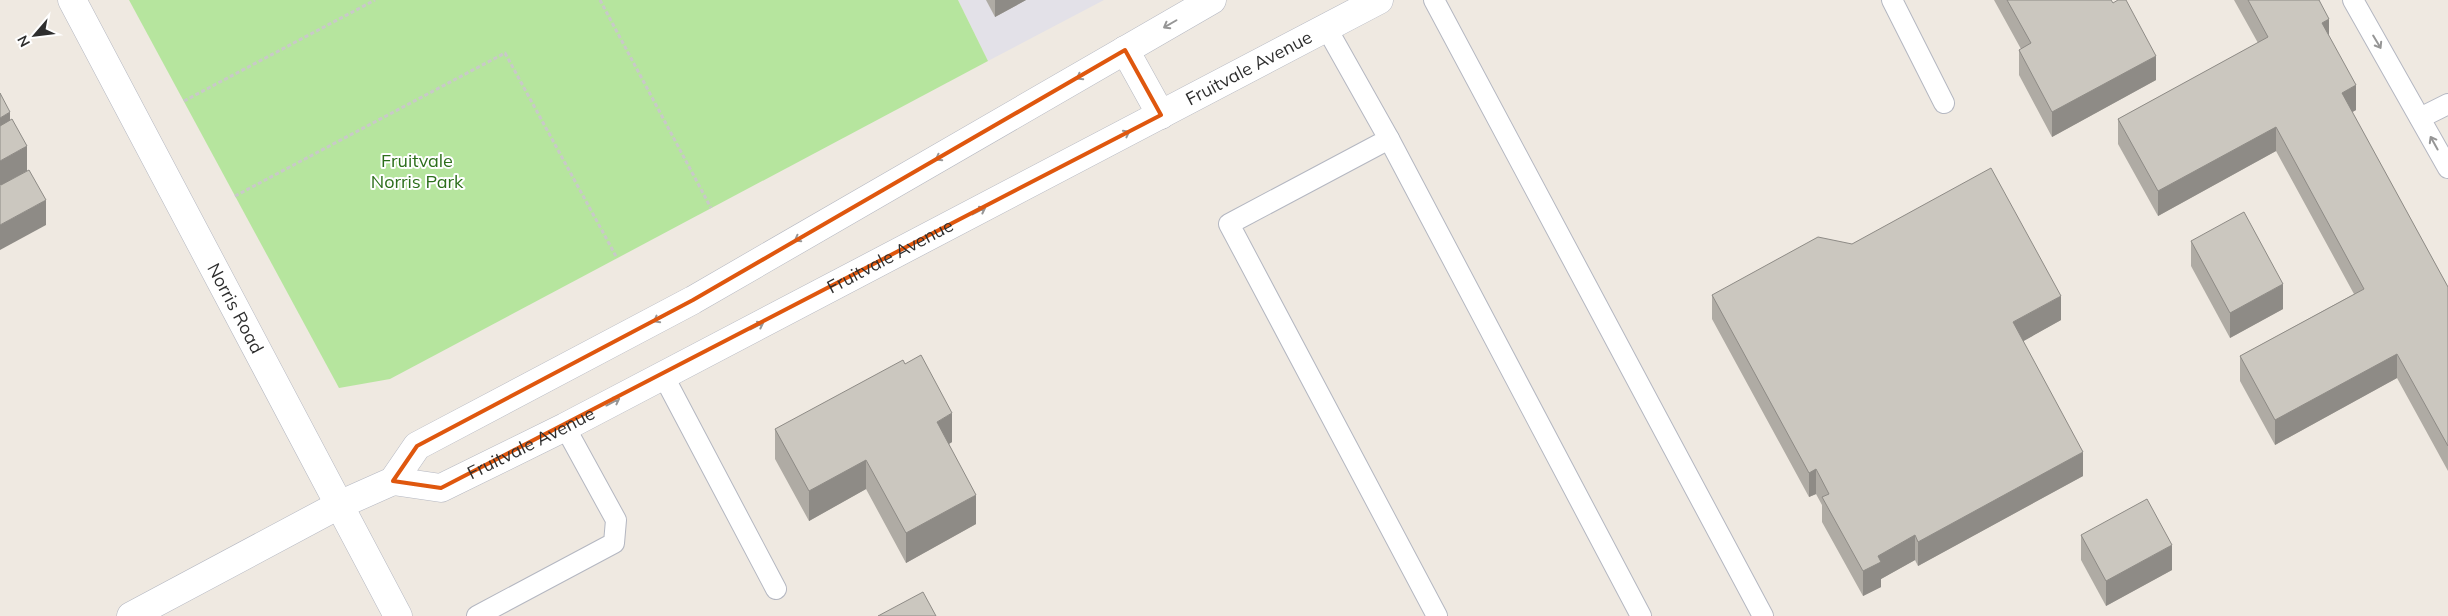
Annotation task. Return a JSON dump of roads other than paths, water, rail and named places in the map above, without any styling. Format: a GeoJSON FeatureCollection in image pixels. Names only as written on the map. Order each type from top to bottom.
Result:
{"type":"FeatureCollection","features":[{"type":"Feature","properties":{"kind":"main road","name":"Norris Road"},"geometry":{"type":"LineString","coordinates":[[72,0],[398,616]]}},
{"type":"Feature","properties":{"kind":"main road"},"geometry":{"type":"LineString","coordinates":[[131,616],[339,505],[393,481],[418,446],[693,300],[1212,0]]}},
{"type":"Feature","properties":{"kind":"main road","name":"Fruitvale Avenue"},"geometry":{"type":"LineString","coordinates":[[393,481],[441,488],[565,427],[1379,0]]}},
{"type":"Feature","properties":{"kind":"main road"},"geometry":{"type":"LineString","coordinates":[[1125,50],[1161,115]]}},
{"type":"Feature","properties":{"kind":"lane"},"geometry":{"type":"LineString","coordinates":[[1434,0],[1763,616]]}},
{"type":"Feature","properties":{"kind":"lane"},"geometry":{"type":"LineString","coordinates":[[1892,0],[1944,103]]}},
{"type":"Feature","properties":{"kind":"lane"},"geometry":{"type":"LineString","coordinates":[[2353,0],[2448,168]]}},
{"type":"Feature","properties":{"kind":"lane"},"geometry":{"type":"LineString","coordinates":[[1326,27],[1389,139],[1642,616]]}},
{"type":"Feature","properties":{"kind":"lane"},"geometry":{"type":"LineString","coordinates":[[2420,118],[2448,104]]}},
{"type":"Feature","properties":{"kind":"lane"},"geometry":{"type":"LineString","coordinates":[[1389,139],[1229,224],[1437,616]]}},
{"type":"Feature","properties":{"kind":"lane"},"geometry":{"type":"LineString","coordinates":[[663,375],[776,589]]}},
{"type":"Feature","properties":{"kind":"lane"},"geometry":{"type":"LineString","coordinates":[[478,616],[614,543],[616,520],[565,427]]}},
{"type":"Feature","properties":{"kind":"park label","name":"Fruitvale Norris Park"},"geometry":{"type":"Point","coordinates":[417,171]}}]}
